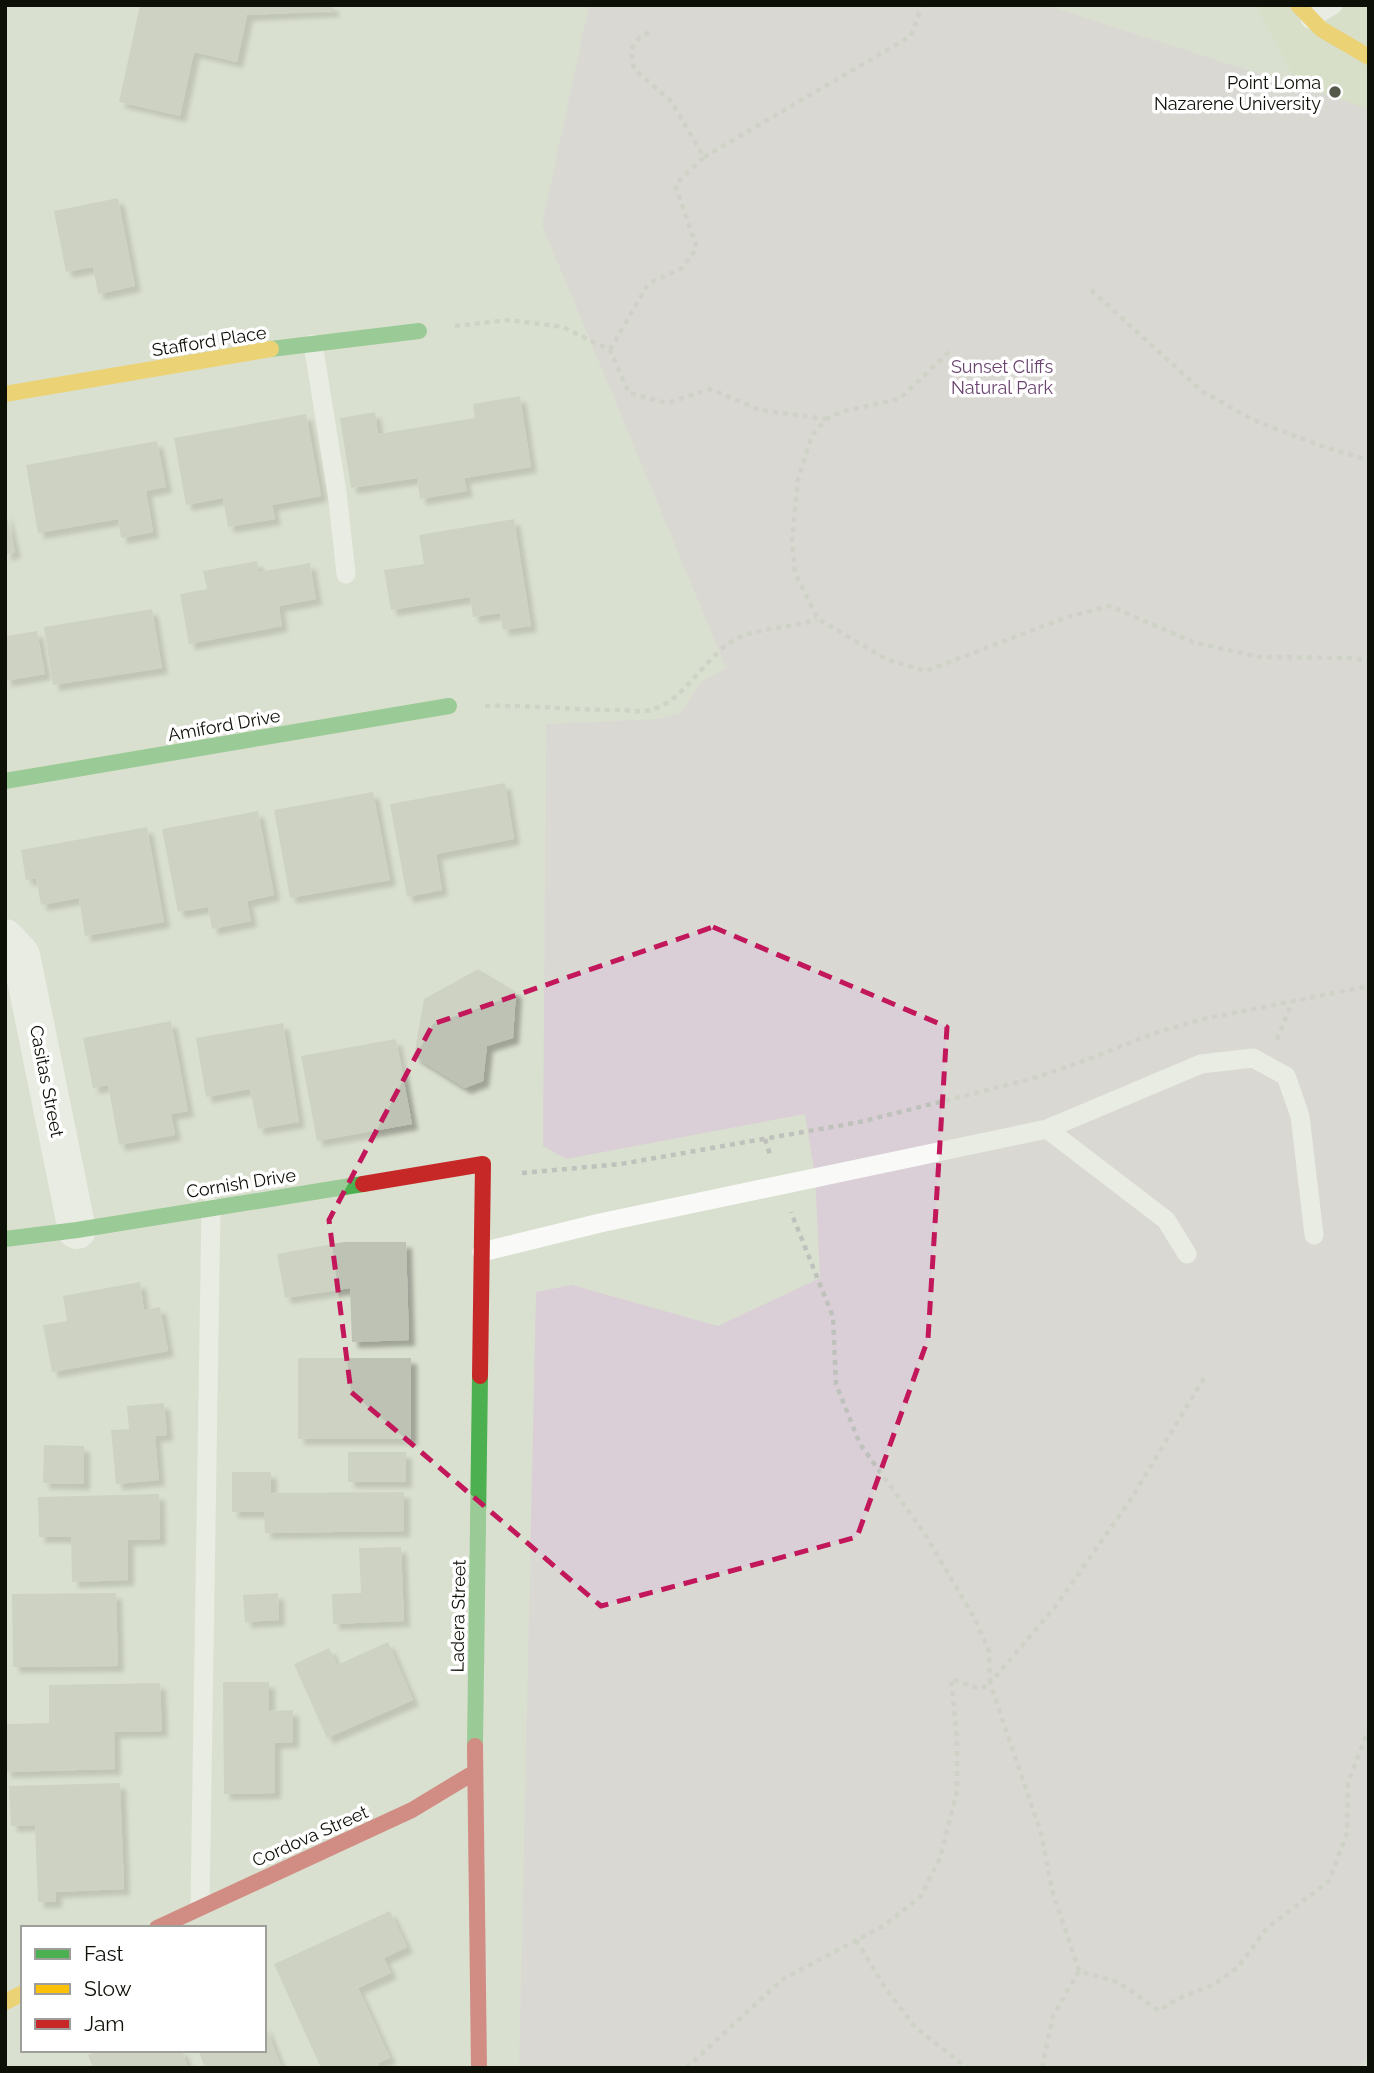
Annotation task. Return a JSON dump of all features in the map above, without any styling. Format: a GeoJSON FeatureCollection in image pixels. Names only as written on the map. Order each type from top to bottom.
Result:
{"type":"FeatureCollection","features":[{"type":"Feature","properties":{"kind":"street"},"geometry":{"type":"LineString","coordinates":[[1304,12],[1341,43],[1369,57]]}},
{"type":"Feature","properties":{"kind":"street","name":"Stafford Place"},"geometry":{"type":"LineString","coordinates":[[5,394],[313,344],[419,331]]}},
{"type":"Feature","properties":{"kind":"street","name":"Amiford Drive"},"geometry":{"type":"LineString","coordinates":[[5,781],[449,706]]}},
{"type":"Feature","properties":{"kind":"street","name":"Casitas Street"},"geometry":{"type":"LineString","coordinates":[[5,938],[21,955],[77,1230]]}},
{"type":"Feature","properties":{"kind":"street","name":"Cornish Drive"},"geometry":{"type":"LineString","coordinates":[[5,1239],[77,1230],[211,1207],[483,1171]]}},
{"type":"Feature","properties":{"kind":"street","name":"Ladera Street"},"geometry":{"type":"LineString","coordinates":[[479,2068],[475,1772],[483,1171]]}},
{"type":"Feature","properties":{"kind":"street","name":"Cordova Street"},"geometry":{"type":"LineString","coordinates":[[161,1926],[412,1810],[475,1772]]}},
{"type":"Feature","properties":{"kind":"street"},"geometry":{"type":"LineString","coordinates":[[5,2002],[21,1994]]}},
{"type":"Feature","properties":{"kind":"lane"},"geometry":{"type":"LineString","coordinates":[[1304,12],[1333,5]]}},
{"type":"Feature","properties":{"kind":"lane"},"geometry":{"type":"LineString","coordinates":[[313,344],[337,492],[346,574]]}},
{"type":"Feature","properties":{"kind":"lane"},"geometry":{"type":"LineString","coordinates":[[482,1252],[600,1223],[1047,1129],[1201,1064],[1254,1058],[1286,1076],[1300,1116],[1314,1236]]}},
{"type":"Feature","properties":{"kind":"lane"},"geometry":{"type":"LineString","coordinates":[[1047,1129],[1166,1220],[1187,1254]]}},
{"type":"Feature","properties":{"kind":"lane"},"geometry":{"type":"LineString","coordinates":[[200,1906],[211,1207]]}},
{"type":"Feature","properties":{"kind":"path"},"geometry":{"type":"LineString","coordinates":[[610,350],[648,284],[682,268],[697,247],[675,185],[704,157],[911,36],[922,5]]}},
{"type":"Feature","properties":{"kind":"path"},"geometry":{"type":"LineString","coordinates":[[653,30],[639,38],[632,49],[635,69],[671,101],[704,157]]}},
{"type":"Feature","properties":{"kind":"path"},"geometry":{"type":"LineString","coordinates":[[1091,290],[1202,391],[1253,420],[1326,448],[1369,460]]}},
{"type":"Feature","properties":{"kind":"path"},"geometry":{"type":"LineString","coordinates":[[419,331],[508,320],[563,327],[610,350],[629,393],[667,403],[710,389],[760,410],[827,419]]}},
{"type":"Feature","properties":{"kind":"path"},"geometry":{"type":"LineString","coordinates":[[949,352],[899,399],[841,412],[827,419],[812,435],[798,479],[792,541],[795,573],[818,619],[888,660],[926,671],[1067,617],[1110,606],[1193,642],[1259,657],[1352,658],[1369,661]]}},
{"type":"Feature","properties":{"kind":"path"},"geometry":{"type":"LineString","coordinates":[[449,706],[529,705],[585,710],[650,710],[677,695],[714,654],[740,638],[818,619]]}},
{"type":"Feature","properties":{"kind":"path"},"geometry":{"type":"LineString","coordinates":[[483,1171],[583,1169],[860,1122],[953,1101],[1081,1062],[1152,1034],[1203,1019],[1369,986]]}},
{"type":"Feature","properties":{"kind":"path"},"geometry":{"type":"LineString","coordinates":[[1267,1066],[1292,1002]]}},
{"type":"Feature","properties":{"kind":"path"},"geometry":{"type":"LineString","coordinates":[[765,1139],[779,1185],[833,1317],[836,1384],[860,1444],[923,1531],[975,1619],[989,1651],[990,1683],[1041,1833],[1052,1890],[1079,1971],[1053,2016],[1042,2068]]}},
{"type":"Feature","properties":{"kind":"path"},"geometry":{"type":"LineString","coordinates":[[687,2068],[783,1979],[885,1925],[921,1896],[940,1858],[957,1791],[951,1679],[981,1689],[990,1683],[1064,1595],[1131,1499],[1203,1378]]}},
{"type":"Feature","properties":{"kind":"path"},"geometry":{"type":"LineString","coordinates":[[1079,1971],[1118,1982],[1159,2011],[1177,1999],[1215,1984],[1239,1966],[1267,1928],[1329,1881],[1347,1833],[1348,1783],[1369,1728]]}},
{"type":"Feature","properties":{"kind":"path"},"geometry":{"type":"LineString","coordinates":[[856,1940],[884,1986],[915,2027],[967,2068]]}},
{"type":"Feature","properties":{"kind":"highlighted area"},"geometry":{"type":"Polygon","coordinates":[[[713,927],[947,1027],[928,1339],[857,1537],[601,1606],[351,1392],[329,1220],[433,1024],[713,927]]]}},
{"type":"Feature","properties":{"kind":"shaded area","name":"Point Loma Nazarene University"},"geometry":{"type":"Polygon","coordinates":[[[1255,5],[1369,5],[1369,187],[1349,179],[1255,5]]]}},
{"type":"Feature","properties":{"kind":"green space","name":"Sunset Cliffs Natural Park"},"geometry":{"type":"Polygon","coordinates":[[[589,5],[1046,5],[1369,109],[1369,2057],[1357,2068],[519,2068],[536,1292],[572,1285],[718,1326],[820,1278],[815,1176],[805,1114],[566,1159],[543,1146],[546,724],[657,719],[679,714],[702,681],[726,668],[542,225],[589,5]]]}},
{"type":"Feature","properties":{"kind":"building"},"geometry":{"type":"Polygon","coordinates":[[[140,5],[333,5],[333,11],[247,15],[237,62],[194,52],[180,116],[119,102],[140,5]]]}},
{"type":"Feature","properties":{"kind":"building"},"geometry":{"type":"Polygon","coordinates":[[[118,198],[135,286],[98,294],[93,267],[66,272],[54,211],[118,198]]]}},
{"type":"Feature","properties":{"kind":"building"},"geometry":{"type":"Polygon","coordinates":[[[520,396],[531,467],[464,478],[467,491],[420,499],[417,478],[351,488],[340,418],[375,412],[378,434],[475,418],[473,404],[520,396]]]}},
{"type":"Feature","properties":{"kind":"building"},"geometry":{"type":"Polygon","coordinates":[[[306,414],[321,496],[272,505],[275,519],[228,527],[223,498],[186,505],[174,438],[306,414]]]}},
{"type":"Feature","properties":{"kind":"building"},"geometry":{"type":"Polygon","coordinates":[[[157,441],[166,487],[146,491],[153,532],[121,538],[118,519],[38,533],[26,465],[157,441]]]}},
{"type":"Feature","properties":{"kind":"building"},"geometry":{"type":"Polygon","coordinates":[[[5,509],[15,552],[5,555],[5,509]]]}},
{"type":"Feature","properties":{"kind":"building"},"geometry":{"type":"Polygon","coordinates":[[[514,519],[531,626],[503,630],[500,613],[473,617],[470,597],[391,610],[384,570],[424,564],[419,535],[514,519]]]}},
{"type":"Feature","properties":{"kind":"building"},"geometry":{"type":"Polygon","coordinates":[[[257,561],[259,572],[310,563],[316,599],[279,606],[282,626],[189,644],[180,594],[207,589],[203,571],[257,561]]]}},
{"type":"Feature","properties":{"kind":"building"},"geometry":{"type":"Polygon","coordinates":[[[152,609],[162,668],[53,685],[44,627],[152,609]]]}},
{"type":"Feature","properties":{"kind":"building"},"geometry":{"type":"Polygon","coordinates":[[[37,631],[45,674],[5,681],[5,636],[37,631]]]}},
{"type":"Feature","properties":{"kind":"building"},"geometry":{"type":"Polygon","coordinates":[[[505,783],[514,839],[436,854],[442,890],[407,897],[390,804],[505,783]]]}},
{"type":"Feature","properties":{"kind":"building"},"geometry":{"type":"Polygon","coordinates":[[[373,792],[390,880],[290,898],[274,810],[373,792]]]}},
{"type":"Feature","properties":{"kind":"building"},"geometry":{"type":"Polygon","coordinates":[[[258,811],[274,895],[247,901],[251,921],[212,929],[208,907],[178,912],[162,829],[258,811]]]}},
{"type":"Feature","properties":{"kind":"building"},"geometry":{"type":"Polygon","coordinates":[[[147,827],[164,922],[85,936],[79,898],[41,905],[36,878],[26,880],[21,850],[147,827]]]}},
{"type":"Feature","properties":{"kind":"building"},"geometry":{"type":"Polygon","coordinates":[[[478,969],[516,992],[513,1038],[487,1046],[483,1081],[465,1088],[414,1056],[424,999],[478,969]]]}},
{"type":"Feature","properties":{"kind":"building"},"geometry":{"type":"Polygon","coordinates":[[[171,1021],[188,1111],[171,1114],[175,1135],[119,1145],[108,1085],[93,1088],[83,1038],[171,1021]]]}},
{"type":"Feature","properties":{"kind":"building"},"geometry":{"type":"Polygon","coordinates":[[[283,1023],[299,1122],[258,1129],[250,1089],[206,1097],[196,1038],[283,1023]]]}},
{"type":"Feature","properties":{"kind":"building"},"geometry":{"type":"Polygon","coordinates":[[[396,1039],[412,1124],[317,1141],[301,1056],[396,1039]]]}},
{"type":"Feature","properties":{"kind":"building"},"geometry":{"type":"Polygon","coordinates":[[[344,1242],[406,1242],[409,1340],[352,1342],[350,1288],[285,1298],[277,1254],[344,1242]]]}},
{"type":"Feature","properties":{"kind":"building"},"geometry":{"type":"Polygon","coordinates":[[[140,1282],[144,1310],[160,1307],[168,1351],[52,1372],[43,1325],[67,1321],[63,1296],[140,1282]]]}},
{"type":"Feature","properties":{"kind":"building"},"geometry":{"type":"Polygon","coordinates":[[[298,1358],[411,1358],[411,1439],[298,1439],[298,1358]]]}},
{"type":"Feature","properties":{"kind":"building"},"geometry":{"type":"Polygon","coordinates":[[[164,1403],[167,1435],[155,1436],[159,1480],[116,1484],[111,1430],[129,1429],[127,1406],[164,1403]]]}},
{"type":"Feature","properties":{"kind":"building"},"geometry":{"type":"Polygon","coordinates":[[[44,1445],[84,1446],[84,1484],[43,1483],[44,1445]]]}},
{"type":"Feature","properties":{"kind":"building"},"geometry":{"type":"Polygon","coordinates":[[[348,1452],[406,1452],[406,1482],[348,1482],[348,1452]]]}},
{"type":"Feature","properties":{"kind":"building"},"geometry":{"type":"Polygon","coordinates":[[[232,1472],[271,1472],[271,1493],[404,1492],[404,1531],[265,1533],[264,1512],[232,1512],[232,1472]]]}},
{"type":"Feature","properties":{"kind":"building"},"geometry":{"type":"Polygon","coordinates":[[[159,1494],[160,1539],[128,1540],[128,1580],[72,1582],[71,1537],[39,1537],[38,1497],[159,1494]]]}},
{"type":"Feature","properties":{"kind":"building"},"geometry":{"type":"Polygon","coordinates":[[[401,1547],[404,1621],[333,1624],[332,1594],[361,1593],[359,1548],[401,1547]]]}},
{"type":"Feature","properties":{"kind":"building"},"geometry":{"type":"Polygon","coordinates":[[[116,1593],[118,1666],[13,1667],[12,1594],[116,1593]]]}},
{"type":"Feature","properties":{"kind":"building"},"geometry":{"type":"Polygon","coordinates":[[[278,1593],[279,1620],[245,1622],[243,1595],[278,1593]]]}},
{"type":"Feature","properties":{"kind":"building"},"geometry":{"type":"Polygon","coordinates":[[[388,1642],[413,1700],[327,1738],[294,1664],[329,1648],[337,1665],[388,1642]]]}},
{"type":"Feature","properties":{"kind":"building"},"geometry":{"type":"Polygon","coordinates":[[[223,1682],[269,1682],[269,1711],[293,1710],[293,1742],[275,1743],[275,1793],[224,1794],[223,1682]]]}},
{"type":"Feature","properties":{"kind":"building"},"geometry":{"type":"Polygon","coordinates":[[[160,1683],[162,1731],[114,1732],[115,1769],[5,1772],[5,1724],[49,1723],[49,1685],[160,1683]]]}},
{"type":"Feature","properties":{"kind":"building"},"geometry":{"type":"Polygon","coordinates":[[[120,1783],[124,1889],[56,1892],[56,1902],[38,1902],[35,1825],[11,1826],[9,1786],[120,1783]]]}},
{"type":"Feature","properties":{"kind":"building"},"geometry":{"type":"Polygon","coordinates":[[[390,1911],[407,1947],[384,1958],[391,1973],[358,1988],[390,2058],[378,2063],[380,2068],[321,2068],[274,1964],[390,1911]]]}},
{"type":"Feature","properties":{"kind":"building"},"geometry":{"type":"Polygon","coordinates":[[[266,2028],[282,2068],[205,2068],[199,2052],[266,2052],[266,2028]]]}},
{"type":"Feature","properties":{"kind":"building"},"geometry":{"type":"Polygon","coordinates":[[[96,2052],[183,2052],[188,2068],[93,2068],[88,2055],[96,2052]]]}},
{"type":"Feature","properties":{"kind":"traffic: fast"},"geometry":{"type":"LineString","coordinates":[[271,349],[419,331]]}},
{"type":"Feature","properties":{"kind":"traffic: fast"},"geometry":{"type":"LineString","coordinates":[[5,781],[449,706]]}},
{"type":"Feature","properties":{"kind":"traffic: fast"},"geometry":{"type":"LineString","coordinates":[[5,1239],[363,1184]]}},
{"type":"Feature","properties":{"kind":"traffic: fast"},"geometry":{"type":"LineString","coordinates":[[475,1746],[480,1376]]}},
{"type":"Feature","properties":{"kind":"traffic: slow"},"geometry":{"type":"LineString","coordinates":[[1298,5],[1321,29],[1369,57]]}},
{"type":"Feature","properties":{"kind":"traffic: slow"},"geometry":{"type":"LineString","coordinates":[[5,394],[271,349]]}},
{"type":"Feature","properties":{"kind":"traffic: slow"},"geometry":{"type":"LineString","coordinates":[[5,2002],[21,1994]]}},
{"type":"Feature","properties":{"kind":"traffic: jam"},"geometry":{"type":"LineString","coordinates":[[363,1184],[483,1164],[480,1376]]}},
{"type":"Feature","properties":{"kind":"traffic: jam"},"geometry":{"type":"LineString","coordinates":[[475,1746],[479,2068]]}},
{"type":"Feature","properties":{"kind":"traffic: jam"},"geometry":{"type":"LineString","coordinates":[[161,1926],[412,1810],[475,1772]]}},
{"type":"Feature","properties":{"kind":"place","name":"Point Loma Nazarene University"},"geometry":{"type":"Point","coordinates":[1335,92]}}]}
